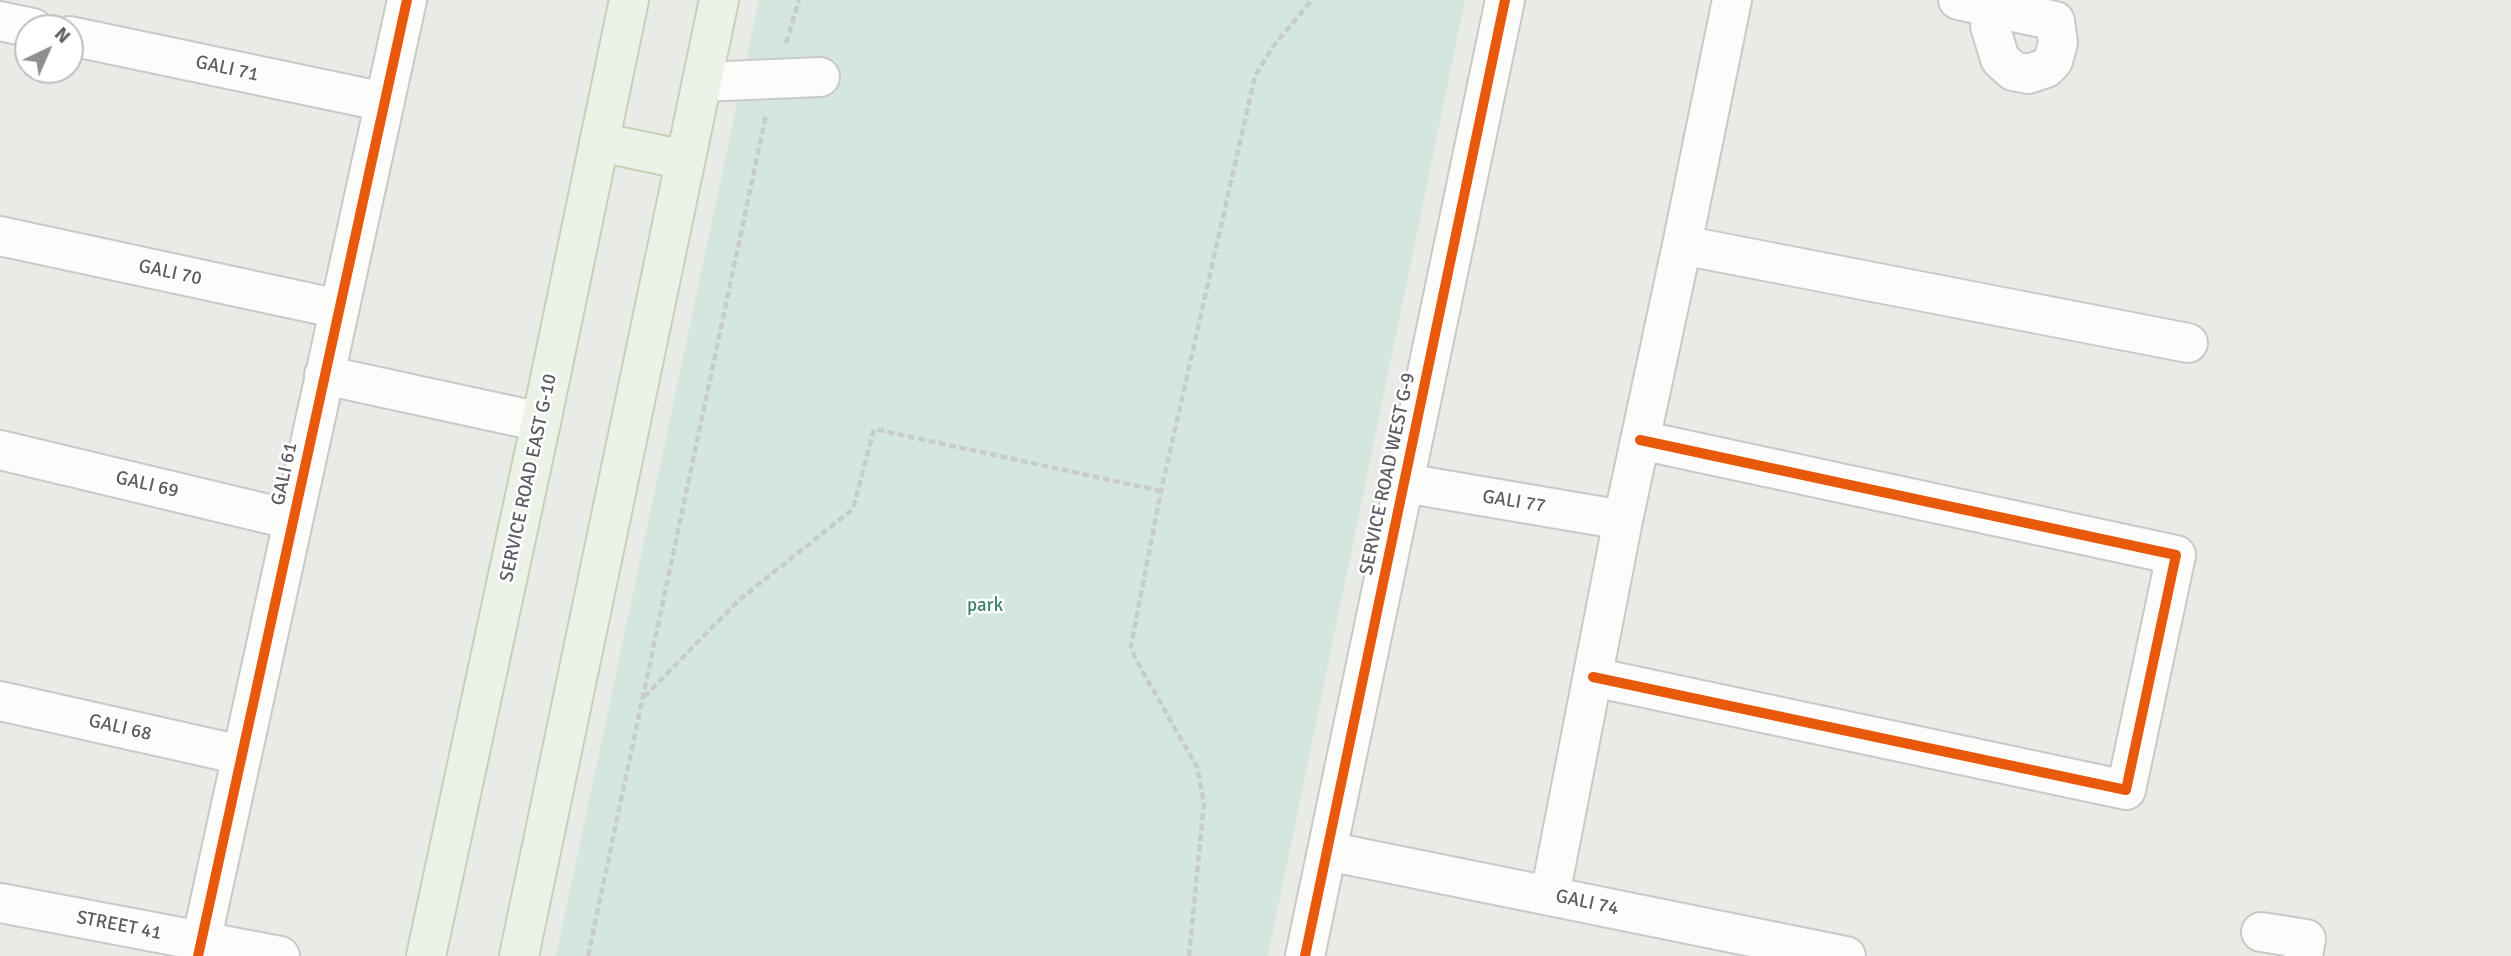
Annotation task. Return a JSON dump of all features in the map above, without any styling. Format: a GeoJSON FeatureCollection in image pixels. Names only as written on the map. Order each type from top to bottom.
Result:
{"type":"FeatureCollection","features":[{"type":"Feature","properties":{"kind":"main road","name":"SERVICE ROAD EAST G-10"},"geometry":{"type":"LineString","coordinates":[[426,956],[629,0]]}},
{"type":"Feature","properties":{"kind":"main road"},"geometry":{"type":"LineString","coordinates":[[519,956],[719,0]]}},
{"type":"Feature","properties":{"kind":"main road"},"geometry":{"type":"LineString","coordinates":[[599,142],[685,160]]}},
{"type":"Feature","properties":{"kind":"street","name":"GALI 61"},"geometry":{"type":"LineString","coordinates":[[199,949],[407,0]]}},
{"type":"Feature","properties":{"kind":"street","name":"SERVICE ROAD WEST G-9"},"geometry":{"type":"LineString","coordinates":[[1305,956],[1505,0]]}},
{"type":"Feature","properties":{"kind":"street"},"geometry":{"type":"LineString","coordinates":[[1550,895],[1623,520],[1732,0]]}},
{"type":"Feature","properties":{"kind":"street"},"geometry":{"type":"LineString","coordinates":[[1958,0],[2055,22],[2058,43],[2053,61],[2046,68],[2028,74],[2013,71],[2000,59],[1990,26],[1997,13]]}},
{"type":"Feature","properties":{"kind":"street","name":"GALI 71"},"geometry":{"type":"LineString","coordinates":[[84,39],[385,102]]}},
{"type":"Feature","properties":{"kind":"street"},"geometry":{"type":"LineString","coordinates":[[702,82],[820,77]]}},
{"type":"Feature","properties":{"kind":"street","name":"GALI 70"},"geometry":{"type":"LineString","coordinates":[[0,236],[339,309]]}},
{"type":"Feature","properties":{"kind":"street"},"geometry":{"type":"LineString","coordinates":[[1682,245],[2188,343]]}},
{"type":"Feature","properties":{"kind":"street"},"geometry":{"type":"LineString","coordinates":[[324,374],[541,422]]}},
{"type":"Feature","properties":{"kind":"street"},"geometry":{"type":"LineString","coordinates":[[1593,677],[2126,790],[2176,555],[1640,440]]}},
{"type":"Feature","properties":{"kind":"street","name":"GALI 69"},"geometry":{"type":"LineString","coordinates":[[0,450],[293,520]]}},
{"type":"Feature","properties":{"kind":"street","name":"GALI 77"},"geometry":{"type":"LineString","coordinates":[[1404,483],[1623,520]]}},
{"type":"Feature","properties":{"kind":"street","name":"GALI 68"},"geometry":{"type":"LineString","coordinates":[[0,701],[241,755]]}},
{"type":"Feature","properties":{"kind":"street","name":"GALI 74"},"geometry":{"type":"LineString","coordinates":[[1327,851],[1846,956]]}},
{"type":"Feature","properties":{"kind":"street","name":"STREET 41"},"geometry":{"type":"LineString","coordinates":[[0,903],[199,949],[280,956]]}},
{"type":"Feature","properties":{"kind":"street"},"geometry":{"type":"LineString","coordinates":[[2261,932],[2306,939],[2303,956]]}},
{"type":"Feature","properties":{"kind":"path"},"geometry":{"type":"LineString","coordinates":[[1189,956],[1204,803],[1197,767],[1136,660],[1131,646],[1161,491],[1255,76],[1274,44],[1312,0]]}},
{"type":"Feature","properties":{"kind":"path"},"geometry":{"type":"LineString","coordinates":[[587,956],[774,79]]}},
{"type":"Feature","properties":{"kind":"path"},"geometry":{"type":"LineString","coordinates":[[642,699],[739,600],[853,509],[874,429],[1161,491]]}},
{"type":"Feature","properties":{"kind":"green space","name":"park"},"geometry":{"type":"Polygon","coordinates":[[[759,0],[1465,0],[1268,956],[556,956],[759,0]]]}},
{"type":"Feature","properties":{"kind":"cycle path"},"geometry":{"type":"LineString","coordinates":[[198,956],[407,0]]}},
{"type":"Feature","properties":{"kind":"cycle path"},"geometry":{"type":"LineString","coordinates":[[1305,956],[1505,0]]}},
{"type":"Feature","properties":{"kind":"cycle path"},"geometry":{"type":"LineString","coordinates":[[1593,677],[2126,790],[2176,555],[1640,440]]}}]}
